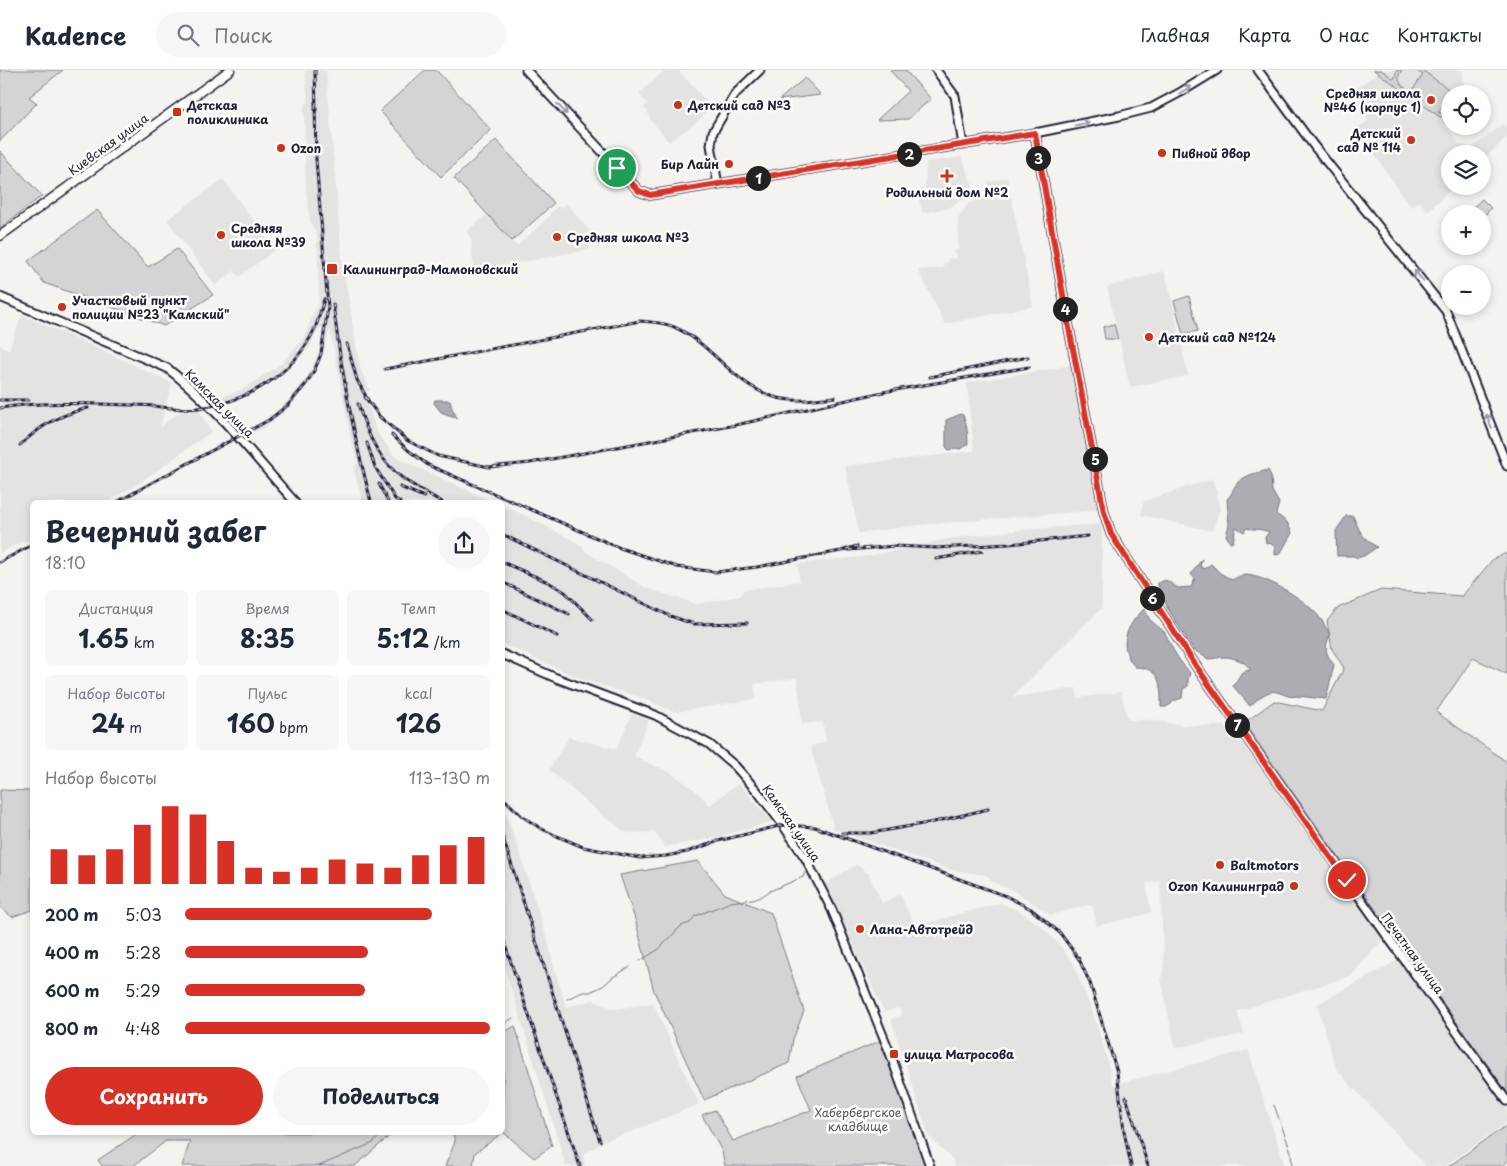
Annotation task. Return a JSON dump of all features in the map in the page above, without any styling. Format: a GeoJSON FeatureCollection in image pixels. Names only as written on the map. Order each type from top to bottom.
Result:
{"type":"FeatureCollection","features":[{"type":"Feature","properties":{"kind":"main road","name":"Киевская улица"},"geometry":{"type":"LineString","coordinates":[[0,236],[230,70]]}},
{"type":"Feature","properties":{"kind":"street"},"geometry":{"type":"LineString","coordinates":[[526,70],[639,191],[650,195],[1035,133],[1119,116],[1151,108],[1218,70]]}},
{"type":"Feature","properties":{"kind":"street"},"geometry":{"type":"LineString","coordinates":[[718,185],[711,145],[712,134],[735,94],[760,70]]}},
{"type":"Feature","properties":{"kind":"street"},"geometry":{"type":"LineString","coordinates":[[936,70],[956,96],[963,145]]}},
{"type":"Feature","properties":{"kind":"street"},"geometry":{"type":"LineString","coordinates":[[1258,70],[1314,146],[1446,311],[1507,466]]}},
{"type":"Feature","properties":{"kind":"street","name":"Печатная улица"},"geometry":{"type":"LineString","coordinates":[[1035,133],[1066,312],[1104,512],[1111,534],[1196,666],[1385,933],[1507,1101]]}},
{"type":"Feature","properties":{"kind":"street","name":"Камская улица"},"geometry":{"type":"LineString","coordinates":[[0,297],[167,368],[179,377],[238,437],[293,500]]}},
{"type":"Feature","properties":{"kind":"street","name":"Камская улица"},"geometry":{"type":"LineString","coordinates":[[505,655],[556,678],[616,699],[663,720],[709,744],[735,766],[758,792],[806,858],[832,910],[890,1053],[930,1166]]}},
{"type":"Feature","properties":{"kind":"shaded area"},"geometry":{"type":"Polygon","coordinates":[[[305,70],[326,70],[342,260],[360,368],[370,390],[365,393],[376,431],[395,457],[489,500],[362,500],[353,468],[358,463],[351,439],[330,329],[320,362],[311,380],[293,404],[262,429],[241,438],[238,435],[274,413],[290,399],[307,377],[317,357],[324,330],[319,328],[310,346],[296,361],[269,383],[246,395],[210,406],[206,401],[242,390],[281,364],[303,339],[319,302],[317,235],[310,221],[306,189],[304,107],[308,101],[305,70]]]}},
{"type":"Feature","properties":{"kind":"shaded area","name":"Детский сад №3"},"geometry":{"type":"Polygon","coordinates":[[[665,70],[678,70],[712,107],[697,122],[669,142],[650,119],[648,112],[643,108],[647,104],[639,94],[665,70]]]}},
{"type":"Feature","properties":{"kind":"shaded area","name":"Детский сад № 114"},"geometry":{"type":"Polygon","coordinates":[[[1372,70],[1463,70],[1462,81],[1466,85],[1441,85],[1441,135],[1453,135],[1463,145],[1441,145],[1441,195],[1445,195],[1428,211],[1419,201],[1411,207],[1358,131],[1359,127],[1369,120],[1358,104],[1356,88],[1377,74],[1372,70]]]}},
{"type":"Feature","properties":{"kind":"shaded area","name":"Детский сад № 114"},"geometry":{"type":"Polygon","coordinates":[[[1503,124],[1507,128],[1507,137],[1491,152],[1491,145],[1476,145],[1503,124]]]}},
{"type":"Feature","properties":{"kind":"shaded area","name":"Родильный дом №2"},"geometry":{"type":"Polygon","coordinates":[[[962,157],[975,192],[949,208],[922,213],[917,190],[925,188],[926,162],[962,157]]]}},
{"type":"Feature","properties":{"kind":"shaded area"},"geometry":{"type":"Polygon","coordinates":[[[1007,177],[1033,306],[945,324],[918,270],[944,268],[943,264],[947,262],[947,259],[957,258],[957,253],[953,254],[953,251],[958,250],[958,218],[969,203],[991,196],[988,182],[1007,177]]]}},
{"type":"Feature","properties":{"kind":"shaded area","name":"Средняя школа №39"},"geometry":{"type":"Polygon","coordinates":[[[223,179],[275,250],[239,277],[234,271],[215,285],[167,220],[223,179]]]}},
{"type":"Feature","properties":{"kind":"shaded area","name":"Средняя школа №3"},"geometry":{"type":"Polygon","coordinates":[[[566,203],[591,233],[587,236],[589,239],[586,241],[591,249],[475,271],[471,238],[466,232],[486,215],[517,246],[550,216],[549,214],[558,206],[561,208],[566,203]]]}},
{"type":"Feature","properties":{"kind":"shaded area","name":"Детский сад №124"},"geometry":{"type":"Polygon","coordinates":[[[1164,271],[1188,376],[1130,387],[1107,287],[1164,271]]]}},
{"type":"Feature","properties":{"kind":"shaded area"},"geometry":{"type":"Polygon","coordinates":[[[22,315],[172,383],[160,427],[180,411],[198,409],[211,432],[135,486],[110,500],[30,500],[30,541],[24,541],[0,553],[0,345],[9,350],[22,315]]]}},
{"type":"Feature","properties":{"kind":"shaded area"},"geometry":{"type":"Polygon","coordinates":[[[1073,365],[1099,510],[920,525],[859,533],[845,466],[974,451],[967,383],[1073,365]]]}},
{"type":"Feature","properties":{"kind":"shaded area"},"geometry":{"type":"Polygon","coordinates":[[[435,400],[451,402],[457,418],[441,412],[434,403],[435,400]]]}},
{"type":"Feature","properties":{"kind":"shaded area"},"geometry":{"type":"Polygon","coordinates":[[[961,414],[966,426],[968,444],[960,449],[949,450],[946,447],[946,420],[961,414]]]}},
{"type":"Feature","properties":{"kind":"shaded area"},"geometry":{"type":"Polygon","coordinates":[[[1268,470],[1271,476],[1272,491],[1279,503],[1276,514],[1287,522],[1292,533],[1280,554],[1275,555],[1275,548],[1272,544],[1266,543],[1265,537],[1269,532],[1246,528],[1244,532],[1236,527],[1233,542],[1230,543],[1226,535],[1229,525],[1227,499],[1235,486],[1246,477],[1268,470]]]}},
{"type":"Feature","properties":{"kind":"shaded area"},"geometry":{"type":"Polygon","coordinates":[[[1212,479],[1220,509],[1212,531],[1141,515],[1144,501],[1212,479]]]}},
{"type":"Feature","properties":{"kind":"shaded area"},"geometry":{"type":"Polygon","coordinates":[[[505,508],[512,509],[576,542],[588,553],[646,588],[697,604],[738,597],[743,590],[800,581],[797,564],[869,556],[952,538],[1020,530],[1102,524],[1102,608],[1012,697],[1076,688],[1078,698],[1121,692],[1128,720],[1151,720],[1182,725],[1226,726],[1229,738],[1245,745],[1383,939],[1351,976],[1237,1011],[1244,1034],[1175,1048],[1161,979],[1164,967],[1160,881],[1146,883],[1151,913],[1097,926],[1092,904],[1051,915],[1014,891],[992,882],[987,875],[951,870],[834,829],[810,746],[826,742],[823,722],[801,724],[797,678],[754,684],[756,699],[675,712],[642,698],[576,677],[505,645],[505,508]]]}},
{"type":"Feature","properties":{"kind":"shaded area"},"geometry":{"type":"Polygon","coordinates":[[[1346,516],[1353,516],[1362,534],[1377,547],[1364,556],[1357,558],[1354,556],[1337,556],[1336,531],[1346,516]]]}},
{"type":"Feature","properties":{"kind":"shaded area"},"geometry":{"type":"Polygon","coordinates":[[[1202,559],[1200,566],[1204,569],[1211,564],[1220,573],[1232,580],[1239,576],[1247,575],[1266,580],[1297,597],[1314,611],[1330,635],[1326,650],[1334,665],[1326,699],[1291,696],[1273,691],[1262,696],[1250,706],[1233,686],[1242,672],[1250,670],[1249,667],[1240,660],[1228,657],[1208,659],[1194,650],[1168,609],[1157,583],[1166,580],[1178,588],[1191,587],[1195,579],[1191,574],[1202,559]]]}},
{"type":"Feature","properties":{"kind":"shaded area"},"geometry":{"type":"Polygon","coordinates":[[[1144,609],[1150,620],[1166,634],[1177,656],[1190,673],[1188,686],[1183,689],[1182,698],[1173,701],[1166,707],[1161,707],[1160,685],[1155,675],[1144,668],[1135,667],[1126,651],[1125,644],[1128,629],[1144,609]]]}},
{"type":"Feature","properties":{"kind":"shaded area"},"geometry":{"type":"Polygon","coordinates":[[[632,714],[649,720],[634,756],[671,773],[695,790],[710,805],[739,783],[772,822],[714,838],[664,847],[663,842],[654,832],[627,833],[601,814],[549,770],[569,737],[616,749],[632,714]]]}},
{"type":"Feature","properties":{"kind":"shaded area"},"geometry":{"type":"Polygon","coordinates":[[[505,813],[515,838],[548,941],[566,1007],[593,1000],[614,1009],[653,1003],[699,1104],[606,1140],[583,1155],[585,1166],[566,1166],[505,968],[505,813]]]}},
{"type":"Feature","properties":{"kind":"shaded area"},"geometry":{"type":"Polygon","coordinates":[[[856,865],[868,873],[882,903],[900,894],[915,926],[1001,903],[1021,912],[1042,927],[1073,962],[1096,1022],[1113,1085],[1248,1050],[1284,1166],[954,1166],[953,1160],[929,1137],[891,1019],[902,1015],[899,1008],[884,1012],[825,884],[856,865]]]}},
{"type":"Feature","properties":{"kind":"shaded area"},"geometry":{"type":"Polygon","coordinates":[[[1402,958],[1507,1106],[1507,1122],[1445,1166],[1426,1166],[1336,1069],[1317,1004],[1402,958]]]}},
{"type":"Feature","properties":{"kind":"green space"},"geometry":{"type":"Polygon","coordinates":[[[0,70],[63,70],[29,97],[37,103],[0,141],[0,70]]]}},
{"type":"Feature","properties":{"kind":"green space"},"geometry":{"type":"Polygon","coordinates":[[[425,70],[436,70],[491,130],[441,177],[380,111],[425,70]]]}},
{"type":"Feature","properties":{"kind":"green space"},"geometry":{"type":"Polygon","coordinates":[[[890,70],[905,70],[931,99],[908,119],[877,120],[908,91],[890,70]]]}},
{"type":"Feature","properties":{"kind":"green space"},"geometry":{"type":"Polygon","coordinates":[[[1374,70],[1381,70],[1394,79],[1397,70],[1402,70],[1399,80],[1411,92],[1423,75],[1416,70],[1422,70],[1443,85],[1441,85],[1441,108],[1438,112],[1441,113],[1440,117],[1374,70]]]}},
{"type":"Feature","properties":{"kind":"green space"},"geometry":{"type":"Polygon","coordinates":[[[805,78],[821,95],[779,100],[805,78]]]}},
{"type":"Feature","properties":{"kind":"green space"},"geometry":{"type":"Polygon","coordinates":[[[496,140],[554,203],[512,241],[454,178],[496,140]]]}},
{"type":"Feature","properties":{"kind":"green space"},"geometry":{"type":"Polygon","coordinates":[[[0,151],[42,196],[0,228],[0,151]]]}},
{"type":"Feature","properties":{"kind":"green space"},"geometry":{"type":"Polygon","coordinates":[[[1482,199],[1488,205],[1476,205],[1482,199]]]}},
{"type":"Feature","properties":{"kind":"green space"},"geometry":{"type":"Polygon","coordinates":[[[97,210],[148,267],[177,249],[213,295],[164,326],[44,283],[28,261],[97,210]]]}},
{"type":"Feature","properties":{"kind":"green space"},"geometry":{"type":"Polygon","coordinates":[[[1189,296],[1198,331],[1183,334],[1174,301],[1189,296]]]}},
{"type":"Feature","properties":{"kind":"green space"},"geometry":{"type":"Polygon","coordinates":[[[1114,324],[1118,339],[1105,339],[1103,327],[1114,324]]]}},
{"type":"Feature","properties":{"kind":"green space"},"geometry":{"type":"Polygon","coordinates":[[[1507,553],[1507,674],[1473,658],[1436,712],[1507,762],[1507,1092],[1244,723],[1274,701],[1322,711],[1344,668],[1332,649],[1327,621],[1338,608],[1381,590],[1462,596],[1493,559],[1507,553]]]}},
{"type":"Feature","properties":{"kind":"green space"},"geometry":{"type":"Polygon","coordinates":[[[0,790],[30,791],[30,911],[12,917],[0,907],[0,790]]]}},
{"type":"Feature","properties":{"kind":"green space"},"geometry":{"type":"Polygon","coordinates":[[[698,861],[725,894],[771,913],[804,1011],[793,1039],[789,1063],[704,1100],[654,991],[635,919],[620,875],[698,861]]]}},
{"type":"Feature","properties":{"kind":"green space"},"geometry":{"type":"Polygon","coordinates":[[[515,1026],[552,1146],[534,1158],[505,1134],[505,1032],[515,1026]]]}},
{"type":"Feature","properties":{"kind":"green space","name":"Хабербергское кладбище"},"geometry":{"type":"Polygon","coordinates":[[[880,1041],[926,1166],[725,1166],[722,1151],[702,1115],[715,1110],[733,1141],[811,1110],[797,1076],[880,1041]]]}},
{"type":"Feature","properties":{"kind":"green space"},"geometry":{"type":"Polygon","coordinates":[[[1507,1125],[1507,1162],[1502,1166],[1449,1166],[1507,1125]]]}},
{"type":"Feature","properties":{"kind":"green space"},"geometry":{"type":"Polygon","coordinates":[[[135,1135],[391,1135],[355,1166],[182,1166],[190,1141],[166,1141],[133,1166],[102,1166],[98,1160],[135,1135]]]}},
{"type":"Feature","properties":{"kind":"green space"},"geometry":{"type":"Polygon","coordinates":[[[454,1135],[499,1135],[475,1153],[473,1166],[445,1166],[455,1142],[454,1135]]]}},
{"type":"Feature","properties":{"kind":"waterway"},"geometry":{"type":"LineString","coordinates":[[640,961],[659,949],[681,926],[690,923],[695,916],[731,902],[759,898],[770,891],[803,877],[805,872]]}},
{"type":"Feature","properties":{"kind":"waterway"},"geometry":{"type":"LineString","coordinates":[[567,999],[603,986],[613,977],[630,967]]}},
{"type":"Feature","properties":{"kind":"waterway"},"geometry":{"type":"LineString","coordinates":[[505,1023],[513,1018]]}},
{"type":"Feature","properties":{"kind":"waterway"},"geometry":{"type":"LineString","coordinates":[[1274,1105],[1291,1152],[1292,1166]]}},
{"type":"Feature","properties":{"kind":"waterway"},"geometry":{"type":"LineString","coordinates":[[319,1166],[373,1143],[380,1135]]}},
{"type":"Feature","properties":{"kind":"railway"},"geometry":{"type":"LineString","coordinates":[[315,70],[316,110]]}},
{"type":"Feature","properties":{"kind":"railway"},"geometry":{"type":"LineString","coordinates":[[121,500],[269,420],[288,405],[306,384],[315,369],[321,354],[328,307],[316,160],[315,102]]}},
{"type":"Feature","properties":{"kind":"railway"},"geometry":{"type":"LineString","coordinates":[[0,408],[34,404],[68,404],[145,405],[190,409],[234,400],[267,383],[295,359],[306,345],[315,328],[324,299]]}},
{"type":"Feature","properties":{"kind":"railway"},"geometry":{"type":"LineString","coordinates":[[333,304],[349,404],[371,500]]}},
{"type":"Feature","properties":{"kind":"railway"},"geometry":{"type":"LineString","coordinates":[[385,369],[640,321],[657,322],[688,334],[746,383],[759,391],[782,399],[797,400],[835,397]]}},
{"type":"Feature","properties":{"kind":"railway"},"geometry":{"type":"LineString","coordinates":[[347,344],[357,380],[369,402]]}},
{"type":"Feature","properties":{"kind":"railway"},"geometry":{"type":"LineString","coordinates":[[930,377],[1028,357]]}},
{"type":"Feature","properties":{"kind":"railway"},"geometry":{"type":"LineString","coordinates":[[365,397],[380,417],[408,441],[438,456],[489,467],[530,463],[736,425],[883,392],[1029,367]]}},
{"type":"Feature","properties":{"kind":"railway"},"geometry":{"type":"LineString","coordinates":[[0,400],[28,400]]}},
{"type":"Feature","properties":{"kind":"railway"},"geometry":{"type":"LineString","coordinates":[[358,404],[365,426],[375,446],[388,465],[405,480],[439,500]]}},
{"type":"Feature","properties":{"kind":"railway"},"geometry":{"type":"LineString","coordinates":[[20,445],[36,431],[51,422],[88,408]]}},
{"type":"Feature","properties":{"kind":"railway"},"geometry":{"type":"LineString","coordinates":[[392,435],[428,465],[620,548],[677,567],[716,572],[757,567],[841,551],[857,546]]}},
{"type":"Feature","properties":{"kind":"railway"},"geometry":{"type":"LineString","coordinates":[[367,443],[375,467],[397,500]]}},
{"type":"Feature","properties":{"kind":"railway"},"geometry":{"type":"LineString","coordinates":[[379,484],[387,500]]}},
{"type":"Feature","properties":{"kind":"railway"},"geometry":{"type":"LineString","coordinates":[[400,487],[424,497]]}},
{"type":"Feature","properties":{"kind":"railway"},"geometry":{"type":"LineString","coordinates":[[505,535],[670,616],[694,624],[747,623]]}},
{"type":"Feature","properties":{"kind":"railway"},"geometry":{"type":"LineString","coordinates":[[849,550],[895,546],[936,548],[1009,544],[1088,536]]}},
{"type":"Feature","properties":{"kind":"railway"},"geometry":{"type":"LineString","coordinates":[[0,562],[30,546]]}},
{"type":"Feature","properties":{"kind":"railway"},"geometry":{"type":"LineString","coordinates":[[936,559],[982,551]]}},
{"type":"Feature","properties":{"kind":"railway"},"geometry":{"type":"LineString","coordinates":[[505,563],[548,582],[565,592],[592,619]]}},
{"type":"Feature","properties":{"kind":"railway"},"geometry":{"type":"LineString","coordinates":[[505,583],[569,614]]}},
{"type":"Feature","properties":{"kind":"railway"},"geometry":{"type":"LineString","coordinates":[[505,610],[557,636]]}},
{"type":"Feature","properties":{"kind":"railway"},"geometry":{"type":"LineString","coordinates":[[505,800],[522,816],[557,836],[583,847],[640,858],[687,852],[718,841],[783,825],[815,827],[1006,896],[1031,909],[1060,933],[1079,959],[1090,983],[1117,1072],[1124,1131],[1131,1166]]}},
{"type":"Feature","properties":{"kind":"railway"},"geometry":{"type":"LineString","coordinates":[[842,833],[871,833],[934,822],[988,809]]}},
{"type":"Feature","properties":{"kind":"railway"},"geometry":{"type":"LineString","coordinates":[[505,844],[600,1141]]}},
{"type":"Feature","properties":{"kind":"railway"},"geometry":{"type":"LineString","coordinates":[[505,945],[580,1166]]}},
{"type":"Feature","properties":{"kind":"railway"},"geometry":{"type":"LineString","coordinates":[[1126,1097],[1148,1166]]}},
{"type":"Feature","properties":{"kind":"place","name":"Средняя школа №46 (корпус 1)"},"geometry":{"type":"Point","coordinates":[1431,100]}},
{"type":"Feature","properties":{"kind":"place","name":"Детский сад №3"},"geometry":{"type":"Point","coordinates":[678,105]}},
{"type":"Feature","properties":{"kind":"place","name":"Детская поликлиника"},"geometry":{"type":"Point","coordinates":[177,112]}},
{"type":"Feature","properties":{"kind":"place","name":"Детский сад № 114"},"geometry":{"type":"Point","coordinates":[1411,140]}},
{"type":"Feature","properties":{"kind":"place","name":"Ozon"},"geometry":{"type":"Point","coordinates":[281,148]}},
{"type":"Feature","properties":{"kind":"place","name":"Пивной двор"},"geometry":{"type":"Point","coordinates":[1162,153]}},
{"type":"Feature","properties":{"kind":"place","name":"Бир Лайн"},"geometry":{"type":"Point","coordinates":[729,164]}},
{"type":"Feature","properties":{"kind":"place","name":"Родильный дом №2"},"geometry":{"type":"Point","coordinates":[947,176]}},
{"type":"Feature","properties":{"kind":"place","name":"Средняя школа №39"},"geometry":{"type":"Point","coordinates":[221,235]}},
{"type":"Feature","properties":{"kind":"place","name":"Средняя школа №3"},"geometry":{"type":"Point","coordinates":[557,237]}},
{"type":"Feature","properties":{"kind":"place","name":"Калининград-Мамоновский"},"geometry":{"type":"Point","coordinates":[332,269]}},
{"type":"Feature","properties":{"kind":"place","name":"Участковый пункт полиции №23 \"Камский\""},"geometry":{"type":"Point","coordinates":[62,307]}},
{"type":"Feature","properties":{"kind":"place","name":"Детский сад №124"},"geometry":{"type":"Point","coordinates":[1149,337]}},
{"type":"Feature","properties":{"kind":"place","name":"Baltmotors"},"geometry":{"type":"Point","coordinates":[1220,865]}},
{"type":"Feature","properties":{"kind":"place","name":"Ozon Калининград"},"geometry":{"type":"Point","coordinates":[1294,886]}},
{"type":"Feature","properties":{"kind":"place","name":"Лана-Автотрейд"},"geometry":{"type":"Point","coordinates":[860,929]}},
{"type":"Feature","properties":{"kind":"place","name":"улица Матросова"},"geometry":{"type":"Point","coordinates":[894,1054]}},
{"type":"Feature","properties":{"kind":"route"},"geometry":{"type":"LineString","coordinates":[[617,168],[639,191],[650,195],[1035,133],[1066,312],[1104,512],[1111,534],[1116,545],[1196,666],[1347,880]]}}]}
